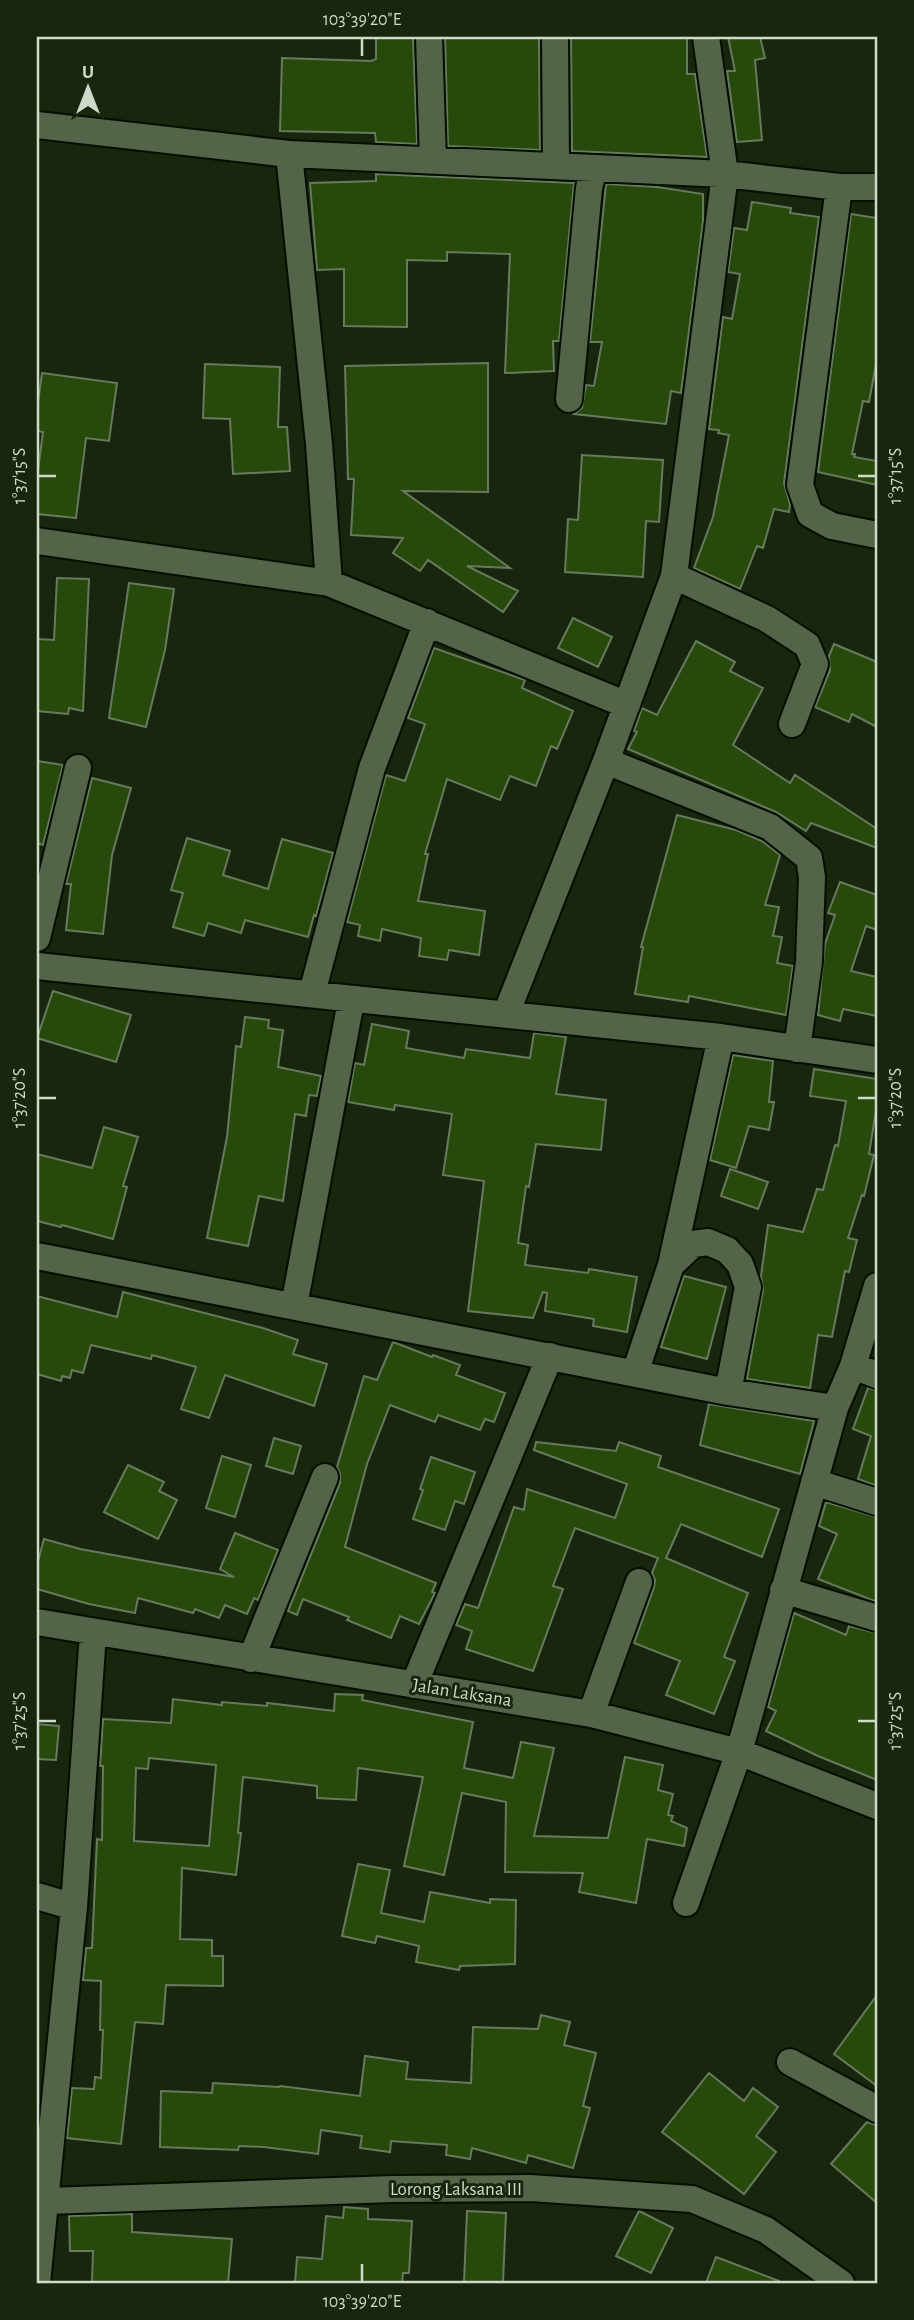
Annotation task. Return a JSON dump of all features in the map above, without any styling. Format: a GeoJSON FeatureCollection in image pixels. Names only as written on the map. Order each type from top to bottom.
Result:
{"type":"FeatureCollection","features":[{"type":"Feature","properties":{"kind":"street"},"geometry":{"type":"LineString","coordinates":[[429,37],[433,160]]}},
{"type":"Feature","properties":{"kind":"street"},"geometry":{"type":"LineString","coordinates":[[555,37],[556,166]]}},
{"type":"Feature","properties":{"kind":"street"},"geometry":{"type":"LineString","coordinates":[[506,1014],[606,761],[674,576],[725,174],[706,37]]}},
{"type":"Feature","properties":{"kind":"street"},"geometry":{"type":"LineString","coordinates":[[37,125],[289,154],[725,174],[839,187],[877,187]]}},
{"type":"Feature","properties":{"kind":"street"},"geometry":{"type":"LineString","coordinates":[[289,154],[319,444],[329,583]]}},
{"type":"Feature","properties":{"kind":"street"},"geometry":{"type":"LineString","coordinates":[[569,399],[589,188],[594,169]]}},
{"type":"Feature","properties":{"kind":"street"},"geometry":{"type":"LineString","coordinates":[[839,187],[800,485],[810,513],[832,526],[877,535]]}},
{"type":"Feature","properties":{"kind":"street"},"geometry":{"type":"LineString","coordinates":[[37,541],[329,583],[627,705]]}},
{"type":"Feature","properties":{"kind":"street"},"geometry":{"type":"LineString","coordinates":[[674,576],[768,619],[807,645],[815,664],[792,724]]}},
{"type":"Feature","properties":{"kind":"street"},"geometry":{"type":"LineString","coordinates":[[312,993],[372,768],[427,622]]}},
{"type":"Feature","properties":{"kind":"street"},"geometry":{"type":"LineString","coordinates":[[606,761],[770,827],[809,858],[812,877],[808,962],[797,1049]]}},
{"type":"Feature","properties":{"kind":"street"},"geometry":{"type":"LineString","coordinates":[[37,938],[78,768]]}},
{"type":"Feature","properties":{"kind":"street"},"geometry":{"type":"LineString","coordinates":[[37,966],[312,993],[351,1001],[506,1014],[720,1037],[877,1060]]}},
{"type":"Feature","properties":{"kind":"street"},"geometry":{"type":"LineString","coordinates":[[293,1306],[351,1001]]}},
{"type":"Feature","properties":{"kind":"street"},"geometry":{"type":"LineString","coordinates":[[635,1373],[671,1265],[720,1037]]}},
{"type":"Feature","properties":{"kind":"street"},"geometry":{"type":"LineString","coordinates":[[671,1265],[692,1244],[708,1242],[727,1250],[740,1264],[748,1287],[728,1392]]}},
{"type":"Feature","properties":{"kind":"street"},"geometry":{"type":"LineString","coordinates":[[37,1255],[728,1392],[835,1408]]}},
{"type":"Feature","properties":{"kind":"street"},"geometry":{"type":"LineString","coordinates":[[686,1903],[740,1752],[835,1408],[865,1371],[877,1286]]}},
{"type":"Feature","properties":{"kind":"street"},"geometry":{"type":"LineString","coordinates":[[414,1685],[550,1356]]}},
{"type":"Feature","properties":{"kind":"street"},"geometry":{"type":"LineString","coordinates":[[251,1658],[325,1477]]}},
{"type":"Feature","properties":{"kind":"street"},"geometry":{"type":"LineString","coordinates":[[814,1482],[877,1502]]}},
{"type":"Feature","properties":{"kind":"street"},"geometry":{"type":"LineString","coordinates":[[591,1714],[639,1582]]}},
{"type":"Feature","properties":{"kind":"street"},"geometry":{"type":"LineString","coordinates":[[783,1590],[877,1618]]}},
{"type":"Feature","properties":{"kind":"street","name":"Jalan Laksana"},"geometry":{"type":"LineString","coordinates":[[37,1622],[591,1714],[740,1752],[877,1806]]}},
{"type":"Feature","properties":{"kind":"street"},"geometry":{"type":"LineString","coordinates":[[37,2283],[74,1908],[93,1633]]}},
{"type":"Feature","properties":{"kind":"street"},"geometry":{"type":"LineString","coordinates":[[37,1896],[74,1908]]}},
{"type":"Feature","properties":{"kind":"street"},"geometry":{"type":"LineString","coordinates":[[790,2062],[877,2109]]}},
{"type":"Feature","properties":{"kind":"street","name":"Lorong Laksana III"},"geometry":{"type":"LineString","coordinates":[[47,2201],[393,2189],[530,2188],[692,2199],[766,2230],[841,2283]]}},
{"type":"Feature","properties":{"kind":"building"},"geometry":{"type":"Polygon","coordinates":[[[376,37],[413,37],[417,144],[376,142],[375,133],[280,131],[282,58],[371,61],[376,59],[376,37]]]}},
{"type":"Feature","properties":{"kind":"building"},"geometry":{"type":"Polygon","coordinates":[[[445,37],[539,37],[540,150],[448,146],[445,37]]]}},
{"type":"Feature","properties":{"kind":"building"},"geometry":{"type":"Polygon","coordinates":[[[571,37],[687,37],[687,74],[695,74],[707,157],[572,151],[571,37]]]}},
{"type":"Feature","properties":{"kind":"building"},"geometry":{"type":"Polygon","coordinates":[[[728,37],[760,37],[765,58],[755,60],[762,140],[737,142],[727,71],[735,71],[728,37]]]}},
{"type":"Feature","properties":{"kind":"building"},"geometry":{"type":"Polygon","coordinates":[[[376,174],[574,183],[559,341],[553,341],[554,371],[505,373],[510,254],[447,252],[447,261],[407,260],[407,327],[344,326],[344,269],[317,270],[310,183],[376,181],[376,174]]]}},
{"type":"Feature","properties":{"kind":"building"},"geometry":{"type":"Polygon","coordinates":[[[606,184],[657,187],[703,194],[703,222],[681,393],[671,391],[666,424],[574,414],[582,408],[586,385],[594,386],[602,342],[590,342],[606,184]]]}},
{"type":"Feature","properties":{"kind":"building"},"geometry":{"type":"Polygon","coordinates":[[[752,202],[791,208],[790,213],[819,217],[784,483],[790,504],[789,512],[774,509],[763,548],[757,546],[740,589],[694,568],[713,517],[729,435],[709,429],[723,317],[732,319],[740,274],[728,272],[734,228],[747,230],[752,202]]]}},
{"type":"Feature","properties":{"kind":"building"},"geometry":{"type":"Polygon","coordinates":[[[851,214],[877,218],[877,359],[869,402],[863,401],[852,454],[855,454],[854,457],[877,461],[877,485],[818,472],[851,214]]]}},
{"type":"Feature","properties":{"kind":"building"},"geometry":{"type":"Polygon","coordinates":[[[488,363],[488,492],[403,491],[510,568],[467,566],[518,591],[503,612],[428,560],[420,571],[393,553],[403,538],[351,535],[354,479],[348,479],[345,366],[488,363]]]}},
{"type":"Feature","properties":{"kind":"building"},"geometry":{"type":"Polygon","coordinates":[[[205,364],[280,367],[278,427],[287,427],[290,471],[233,474],[230,419],[203,418],[205,364]]]}},
{"type":"Feature","properties":{"kind":"building"},"geometry":{"type":"Polygon","coordinates":[[[42,373],[117,383],[109,441],[86,438],[76,518],[37,514],[37,478],[43,432],[37,431],[37,410],[42,373]]]}},
{"type":"Feature","properties":{"kind":"building"},"geometry":{"type":"Polygon","coordinates":[[[582,455],[663,460],[659,522],[646,521],[643,577],[565,572],[568,519],[578,520],[582,455]]]}},
{"type":"Feature","properties":{"kind":"building"},"geometry":{"type":"Polygon","coordinates":[[[57,578],[89,579],[83,711],[69,708],[68,714],[37,711],[37,639],[54,640],[57,578]]]}},
{"type":"Feature","properties":{"kind":"building"},"geometry":{"type":"Polygon","coordinates":[[[129,583],[174,589],[165,650],[146,727],[109,718],[129,583]]]}},
{"type":"Feature","properties":{"kind":"building"},"geometry":{"type":"Polygon","coordinates":[[[573,618],[612,637],[598,667],[558,648],[573,618]]]}},
{"type":"Feature","properties":{"kind":"building"},"geometry":{"type":"Polygon","coordinates":[[[696,641],[735,662],[730,671],[763,688],[733,745],[790,783],[795,775],[877,829],[877,848],[811,823],[806,831],[776,812],[628,749],[637,732],[634,731],[642,708],[657,715],[696,641]]]}},
{"type":"Feature","properties":{"kind":"building"},"geometry":{"type":"Polygon","coordinates":[[[834,644],[877,662],[877,727],[852,714],[849,722],[815,707],[830,670],[829,656],[834,644]]]}},
{"type":"Feature","properties":{"kind":"building"},"geometry":{"type":"Polygon","coordinates":[[[434,648],[525,680],[522,688],[573,711],[557,749],[551,746],[536,786],[510,776],[500,800],[447,779],[425,854],[428,854],[418,901],[485,911],[479,955],[449,950],[447,960],[419,956],[421,938],[382,929],[380,941],[358,936],[360,925],[347,922],[386,775],[405,781],[425,724],[408,718],[434,648]]]}},
{"type":"Feature","properties":{"kind":"building"},"geometry":{"type":"Polygon","coordinates":[[[37,761],[63,765],[43,845],[37,843],[37,761]]]}},
{"type":"Feature","properties":{"kind":"building"},"geometry":{"type":"Polygon","coordinates":[[[92,778],[131,788],[112,855],[103,934],[66,930],[71,884],[66,884],[92,778]]]}},
{"type":"Feature","properties":{"kind":"building"},"geometry":{"type":"Polygon","coordinates":[[[677,815],[736,830],[762,841],[780,855],[765,905],[779,907],[773,936],[782,937],[777,963],[793,966],[786,1015],[689,996],[688,1002],[635,994],[641,947],[677,815]]]}},
{"type":"Feature","properties":{"kind":"building"},"geometry":{"type":"Polygon","coordinates":[[[187,838],[230,851],[223,875],[268,889],[282,839],[333,853],[308,937],[245,920],[241,933],[208,923],[204,936],[173,927],[183,893],[171,890],[187,838]]]}},
{"type":"Feature","properties":{"kind":"building"},"geometry":{"type":"Polygon","coordinates":[[[840,882],[877,895],[877,930],[866,926],[851,971],[877,977],[877,1016],[843,1009],[840,1021],[818,1015],[825,944],[835,915],[828,913],[840,882]]]}},
{"type":"Feature","properties":{"kind":"building"},"geometry":{"type":"Polygon","coordinates":[[[53,991],[131,1015],[116,1062],[37,1038],[53,991]]]}},
{"type":"Feature","properties":{"kind":"building"},"geometry":{"type":"Polygon","coordinates":[[[245,1017],[269,1020],[268,1028],[283,1030],[278,1067],[321,1076],[317,1096],[309,1095],[306,1116],[295,1114],[283,1201],[259,1196],[248,1246],[207,1238],[227,1137],[236,1046],[241,1047],[245,1017]]]}},
{"type":"Feature","properties":{"kind":"building"},"geometry":{"type":"Polygon","coordinates":[[[372,1024],[409,1031],[406,1048],[464,1058],[466,1049],[530,1058],[534,1033],[566,1037],[556,1094],[606,1100],[601,1150],[536,1144],[529,1187],[526,1186],[518,1243],[528,1245],[525,1265],[588,1273],[589,1269],[637,1277],[627,1332],[593,1326],[594,1319],[545,1311],[547,1293],[543,1292],[533,1318],[468,1311],[484,1181],[443,1175],[452,1114],[395,1105],[394,1110],[348,1102],[355,1063],[364,1065],[372,1024]]]}},
{"type":"Feature","properties":{"kind":"building"},"geometry":{"type":"Polygon","coordinates":[[[733,1055],[773,1061],[769,1102],[774,1102],[769,1130],[749,1126],[736,1168],[710,1160],[733,1055]]]}},
{"type":"Feature","properties":{"kind":"building"},"geometry":{"type":"Polygon","coordinates":[[[814,1069],[877,1079],[877,1104],[869,1154],[874,1155],[864,1196],[862,1195],[848,1238],[857,1240],[849,1272],[845,1271],[832,1337],[818,1335],[810,1388],[747,1379],[763,1290],[761,1276],[768,1225],[803,1232],[817,1189],[823,1190],[835,1145],[838,1146],[846,1101],[810,1096],[814,1069]]]}},
{"type":"Feature","properties":{"kind":"building"},"geometry":{"type":"Polygon","coordinates":[[[104,1127],[138,1137],[123,1186],[127,1187],[113,1239],[37,1221],[37,1154],[92,1168],[104,1127]]]}},
{"type":"Feature","properties":{"kind":"building"},"geometry":{"type":"Polygon","coordinates":[[[730,1169],[768,1182],[758,1209],[721,1196],[730,1169]]]}},
{"type":"Feature","properties":{"kind":"building"},"geometry":{"type":"Polygon","coordinates":[[[684,1276],[726,1287],[707,1359],[661,1347],[684,1276]]]}},
{"type":"Feature","properties":{"kind":"building"},"geometry":{"type":"Polygon","coordinates":[[[123,1292],[263,1328],[298,1340],[293,1354],[327,1364],[314,1406],[225,1375],[209,1418],[181,1409],[196,1367],[152,1355],[151,1359],[91,1345],[83,1373],[72,1370],[70,1378],[62,1376],[61,1381],[37,1374],[37,1296],[117,1317],[123,1292]]]}},
{"type":"Feature","properties":{"kind":"building"},"geometry":{"type":"Polygon","coordinates":[[[393,1342],[460,1365],[456,1375],[505,1393],[494,1422],[485,1419],[480,1430],[438,1415],[435,1422],[390,1405],[367,1464],[345,1547],[436,1583],[432,1592],[435,1593],[419,1624],[400,1616],[391,1638],[347,1620],[349,1617],[303,1599],[297,1615],[288,1611],[340,1483],[337,1467],[364,1376],[377,1380],[393,1342]]]}},
{"type":"Feature","properties":{"kind":"building"},"geometry":{"type":"Polygon","coordinates":[[[868,1388],[877,1390],[877,1486],[858,1479],[871,1436],[853,1429],[868,1388]]]}},
{"type":"Feature","properties":{"kind":"building"},"geometry":{"type":"Polygon","coordinates":[[[709,1404],[814,1421],[800,1474],[700,1445],[709,1404]]]}},
{"type":"Feature","properties":{"kind":"building"},"geometry":{"type":"Polygon","coordinates":[[[274,1438],[301,1446],[293,1474],[266,1466],[274,1438]]]}},
{"type":"Feature","properties":{"kind":"building"},"geometry":{"type":"Polygon","coordinates":[[[536,1442],[616,1451],[619,1442],[661,1456],[658,1467],[779,1509],[762,1557],[681,1524],[666,1558],[748,1593],[724,1657],[735,1661],[714,1714],[666,1695],[680,1661],[634,1643],[654,1587],[652,1573],[658,1558],[575,1528],[553,1586],[563,1589],[533,1671],[466,1649],[472,1631],[456,1625],[465,1604],[478,1608],[514,1507],[524,1510],[527,1489],[615,1518],[627,1484],[534,1450],[536,1442]]]}},
{"type":"Feature","properties":{"kind":"building"},"geometry":{"type":"Polygon","coordinates":[[[222,1456],[251,1465],[235,1517],[206,1508],[222,1456]]]}},
{"type":"Feature","properties":{"kind":"building"},"geometry":{"type":"Polygon","coordinates":[[[431,1457],[475,1472],[464,1504],[455,1501],[445,1530],[413,1519],[431,1457]]]}},
{"type":"Feature","properties":{"kind":"building"},"geometry":{"type":"Polygon","coordinates":[[[128,1465],[164,1482],[159,1491],[177,1500],[158,1539],[104,1512],[128,1465]]]}},
{"type":"Feature","properties":{"kind":"building"},"geometry":{"type":"Polygon","coordinates":[[[826,1502],[877,1517],[877,1602],[818,1579],[837,1534],[819,1526],[826,1502]]]}},
{"type":"Feature","properties":{"kind":"building"},"geometry":{"type":"Polygon","coordinates":[[[235,1533],[278,1550],[258,1600],[254,1598],[247,1614],[225,1605],[219,1618],[195,1609],[193,1613],[138,1598],[135,1613],[89,1604],[37,1589],[37,1565],[44,1539],[80,1549],[234,1577],[220,1569],[235,1533]]]}},
{"type":"Feature","properties":{"kind":"building"},"geometry":{"type":"Polygon","coordinates":[[[794,1613],[846,1635],[849,1626],[877,1633],[877,1780],[766,1731],[776,1711],[768,1707],[794,1613]]]}},
{"type":"Feature","properties":{"kind":"building"},"geometry":{"type":"Polygon","coordinates":[[[335,1694],[363,1695],[362,1700],[473,1722],[464,1768],[513,1778],[521,1742],[554,1748],[534,1836],[608,1838],[625,1757],[663,1765],[658,1790],[673,1794],[668,1815],[673,1816],[671,1821],[687,1828],[684,1846],[647,1839],[636,1903],[579,1892],[583,1873],[505,1872],[506,1802],[462,1793],[444,1875],[404,1866],[423,1777],[358,1768],[356,1800],[317,1798],[317,1786],[243,1777],[236,1875],[182,1868],[180,1939],[212,1940],[212,1956],[223,1956],[223,1986],[166,1985],[163,2024],[135,2022],[121,2144],[67,2138],[72,2088],[94,2089],[95,2077],[101,2078],[101,1981],[83,1980],[86,1948],[92,1948],[97,1839],[102,1840],[103,1766],[100,1766],[103,1719],[171,1723],[173,1699],[222,1705],[222,1702],[267,1706],[267,1703],[334,1711],[335,1694]],[[149,1758],[148,1769],[136,1768],[134,1841],[209,1846],[216,1765],[149,1758]]]}},
{"type":"Feature","properties":{"kind":"building"},"geometry":{"type":"Polygon","coordinates":[[[37,1724],[59,1726],[56,1760],[37,1759],[37,1724]]]}},
{"type":"Feature","properties":{"kind":"building"},"geometry":{"type":"Polygon","coordinates":[[[358,1864],[390,1870],[381,1913],[424,1922],[430,1892],[490,1903],[490,1899],[516,1900],[515,1964],[460,1966],[459,1970],[416,1962],[419,1946],[377,1936],[375,1943],[342,1936],[358,1864]]]}},
{"type":"Feature","properties":{"kind":"building"},"geometry":{"type":"Polygon","coordinates":[[[877,1995],[877,2086],[834,2054],[877,1995]]]}},
{"type":"Feature","properties":{"kind":"building"},"geometry":{"type":"Polygon","coordinates":[[[541,2015],[570,2022],[564,2045],[596,2053],[583,2106],[590,2108],[573,2168],[528,2155],[526,2163],[472,2148],[470,2159],[446,2155],[447,2145],[391,2141],[390,2152],[360,2148],[362,2136],[321,2130],[318,2154],[264,2147],[239,2146],[238,2150],[160,2147],[161,2091],[212,2093],[213,2083],[280,2086],[360,2096],[365,2056],[408,2062],[406,2079],[471,2083],[473,2027],[538,2029],[541,2015]]]}},
{"type":"Feature","properties":{"kind":"building"},"geometry":{"type":"Polygon","coordinates":[[[709,2073],[744,2101],[753,2088],[778,2107],[756,2136],[776,2152],[744,2194],[662,2132],[709,2073]]]}},
{"type":"Feature","properties":{"kind":"building"},"geometry":{"type":"Polygon","coordinates":[[[867,2122],[877,2125],[877,2203],[831,2164],[867,2122]]]}},
{"type":"Feature","properties":{"kind":"building"},"geometry":{"type":"Polygon","coordinates":[[[344,2207],[368,2209],[368,2219],[412,2221],[409,2273],[403,2273],[402,2283],[295,2283],[297,2257],[322,2259],[326,2216],[343,2218],[344,2207]]]}},
{"type":"Feature","properties":{"kind":"building"},"geometry":{"type":"Polygon","coordinates":[[[467,2211],[506,2213],[503,2283],[464,2283],[467,2211]]]}},
{"type":"Feature","properties":{"kind":"building"},"geometry":{"type":"Polygon","coordinates":[[[639,2211],[673,2228],[651,2273],[616,2256],[639,2211]]]}},
{"type":"Feature","properties":{"kind":"building"},"geometry":{"type":"Polygon","coordinates":[[[132,2214],[132,2232],[232,2239],[228,2283],[92,2283],[93,2251],[70,2251],[69,2216],[132,2214]]]}},
{"type":"Feature","properties":{"kind":"building"},"geometry":{"type":"Polygon","coordinates":[[[716,2257],[779,2281],[779,2283],[706,2283],[716,2257]]]}}]}
